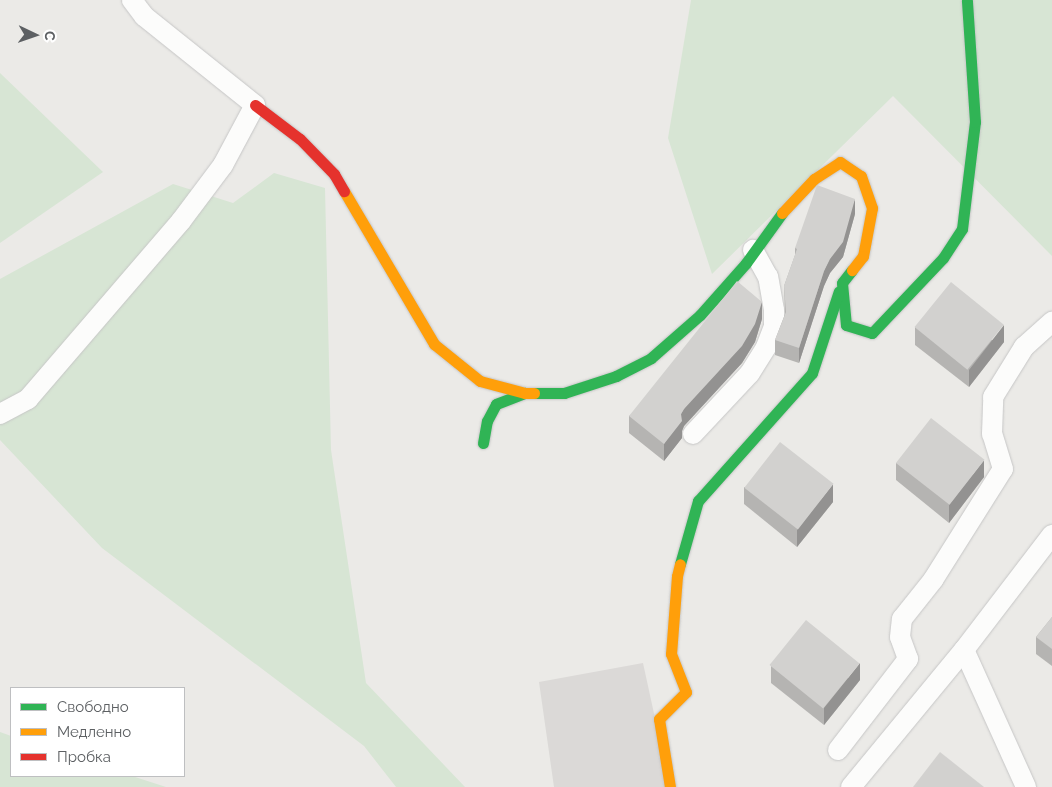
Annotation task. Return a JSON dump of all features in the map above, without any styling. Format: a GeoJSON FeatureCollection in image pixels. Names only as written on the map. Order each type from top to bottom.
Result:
{"type":"FeatureCollection","features":[{"type":"Feature","properties":{"kind":"street"},"geometry":{"type":"LineString","coordinates":[[132,0],[144,16],[300,139],[334,174],[434,344],[480,381],[525,393],[564,393],[616,376],[651,358],[700,316],[746,262],[786,207],[814,179],[840,162],[861,176],[872,208],[863,256],[842,283],[812,373],[698,501],[677,576],[671,654],[686,692],[659,719],[670,787]]}},
{"type":"Feature","properties":{"kind":"street"},"geometry":{"type":"LineString","coordinates":[[842,283],[846,325],[872,333],[943,258],[962,229],[976,122],[966,0]]}},
{"type":"Feature","properties":{"kind":"street"},"geometry":{"type":"LineString","coordinates":[[0,414],[28,399],[181,221],[223,165],[255,104]]}},
{"type":"Feature","properties":{"kind":"street"},"geometry":{"type":"LineString","coordinates":[[693,434],[750,373],[766,347],[774,326],[774,310],[768,277],[754,250]]}},
{"type":"Feature","properties":{"kind":"street"},"geometry":{"type":"LineString","coordinates":[[838,750],[908,659],[900,637],[902,619],[933,580],[1003,469],[992,434],[993,397],[1024,347],[1052,322]]}},
{"type":"Feature","properties":{"kind":"street"},"geometry":{"type":"LineString","coordinates":[[483,443],[487,421],[496,404],[525,393]]}},
{"type":"Feature","properties":{"kind":"street"},"geometry":{"type":"LineString","coordinates":[[850,787],[964,650],[1052,535]]}},
{"type":"Feature","properties":{"kind":"street"},"geometry":{"type":"LineString","coordinates":[[964,650],[1026,787]]}},
{"type":"Feature","properties":{"kind":"shaded area"},"geometry":{"type":"Polygon","coordinates":[[[643,663],[670,787],[554,787],[539,682],[643,663]]]}},
{"type":"Feature","properties":{"kind":"green space"},"geometry":{"type":"Polygon","coordinates":[[[691,0],[1052,0],[1052,256],[893,96],[712,274],[668,138],[691,0]]]}},
{"type":"Feature","properties":{"kind":"green space"},"geometry":{"type":"Polygon","coordinates":[[[0,73],[103,172],[0,243],[0,73]]]}},
{"type":"Feature","properties":{"kind":"green space"},"geometry":{"type":"Polygon","coordinates":[[[274,173],[325,188],[331,450],[366,683],[465,787],[396,787],[364,746],[102,548],[0,440],[0,279],[173,184],[233,203],[274,173]]]}},
{"type":"Feature","properties":{"kind":"green space"},"geometry":{"type":"Polygon","coordinates":[[[0,732],[10,736],[10,777],[135,777],[166,787],[0,787],[0,732]]]}},
{"type":"Feature","properties":{"kind":"building"},"geometry":{"type":"Polygon","coordinates":[[[817,185],[855,199],[843,242],[830,259],[824,271],[799,348],[775,340],[786,312],[784,286],[817,185]]]}},
{"type":"Feature","properties":{"kind":"building"},"geometry":{"type":"Polygon","coordinates":[[[737,281],[762,302],[755,324],[742,346],[684,409],[681,414],[682,421],[664,444],[629,416],[737,281]]]}},
{"type":"Feature","properties":{"kind":"building"},"geometry":{"type":"Polygon","coordinates":[[[951,282],[1004,325],[967,370],[914,327],[951,282]]]}},
{"type":"Feature","properties":{"kind":"building"},"geometry":{"type":"Polygon","coordinates":[[[931,418],[985,460],[949,505],[896,463],[931,418]]]}},
{"type":"Feature","properties":{"kind":"building"},"geometry":{"type":"Polygon","coordinates":[[[780,442],[834,484],[798,530],[744,488],[780,442]]]}},
{"type":"Feature","properties":{"kind":"building"},"geometry":{"type":"Polygon","coordinates":[[[1052,617],[1052,649],[1036,637],[1052,617]]]}},
{"type":"Feature","properties":{"kind":"building"},"geometry":{"type":"Polygon","coordinates":[[[806,620],[860,663],[823,708],[769,665],[806,620]]]}},
{"type":"Feature","properties":{"kind":"building"},"geometry":{"type":"Polygon","coordinates":[[[940,752],[984,787],[913,787],[940,752]]]}},
{"type":"Feature","properties":{"kind":"traffic: fast"},"geometry":{"type":"LineString","coordinates":[[852,270],[842,283],[846,325],[872,333],[943,258],[962,229],[975,122],[967,0]]}},
{"type":"Feature","properties":{"kind":"traffic: fast"},"geometry":{"type":"LineString","coordinates":[[534,393],[564,393],[616,376],[651,358],[700,315],[746,263],[782,213]]}},
{"type":"Feature","properties":{"kind":"traffic: fast"},"geometry":{"type":"LineString","coordinates":[[680,564],[698,501],[812,373],[839,291]]}},
{"type":"Feature","properties":{"kind":"traffic: fast"},"geometry":{"type":"LineString","coordinates":[[483,443],[487,421],[496,404],[525,393]]}},
{"type":"Feature","properties":{"kind":"traffic: slow"},"geometry":{"type":"LineString","coordinates":[[782,213],[814,179],[840,162],[861,176],[872,208],[863,256],[852,270]]}},
{"type":"Feature","properties":{"kind":"traffic: slow"},"geometry":{"type":"LineString","coordinates":[[344,191],[434,344],[480,381],[525,393],[534,393]]}},
{"type":"Feature","properties":{"kind":"traffic: slow"},"geometry":{"type":"LineString","coordinates":[[670,787],[659,719],[686,692],[671,654],[677,576],[680,564]]}},
{"type":"Feature","properties":{"kind":"traffic: jam"},"geometry":{"type":"LineString","coordinates":[[255,105],[300,139],[334,174],[344,191]]}}]}
